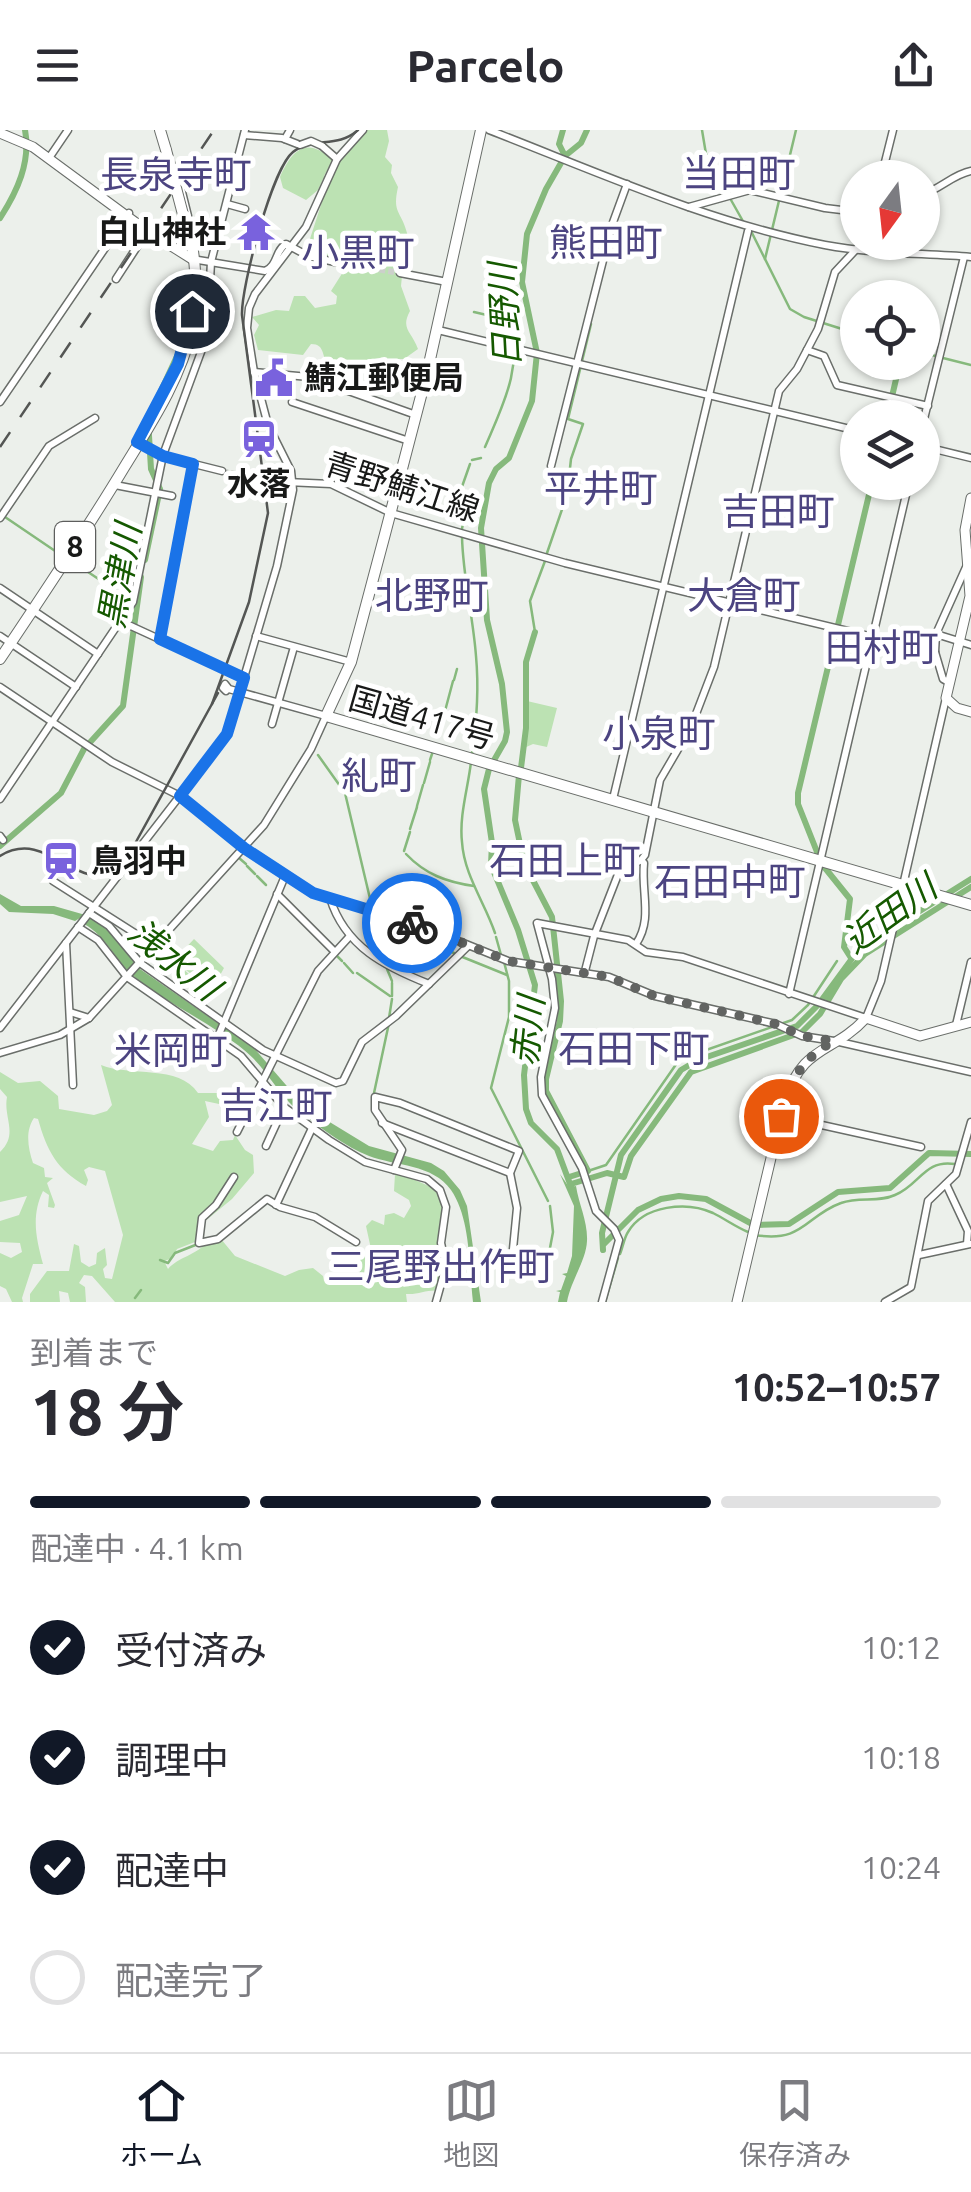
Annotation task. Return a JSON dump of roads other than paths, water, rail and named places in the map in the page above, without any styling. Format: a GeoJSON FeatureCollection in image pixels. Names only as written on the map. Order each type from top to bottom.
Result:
{"type":"FeatureCollection","features":[{"type":"Feature","properties":{"kind":"highway","name":"8"},"geometry":{"type":"LineString","coordinates":[[0,657],[7,640],[32,610],[145,436],[188,334],[194,293],[192,254],[187,221],[161,130]]}},
{"type":"Feature","properties":{"kind":"highway","name":"国道417号"},"geometry":{"type":"LineString","coordinates":[[481,130],[391,512],[351,662],[326,716],[971,905]]}},
{"type":"Feature","properties":{"kind":"main road"},"geometry":{"type":"LineString","coordinates":[[0,133],[28,144],[125,217],[192,254]]}},
{"type":"Feature","properties":{"kind":"main road"},"geometry":{"type":"LineString","coordinates":[[971,498],[965,524],[970,596],[966,643],[946,698],[971,712]]}},
{"type":"Feature","properties":{"kind":"main road"},"geometry":{"type":"LineString","coordinates":[[738,1302],[781,1116],[797,1072],[816,1053],[866,1018],[918,1036],[971,1022]]}},
{"type":"Feature","properties":{"kind":"street"},"geometry":{"type":"LineString","coordinates":[[49,158],[68,130]]}},
{"type":"Feature","properties":{"kind":"street"},"geometry":{"type":"LineString","coordinates":[[161,130],[192,254],[210,264],[265,271],[272,267],[282,246],[294,246],[308,256],[335,262]]}},
{"type":"Feature","properties":{"kind":"street"},"geometry":{"type":"LineString","coordinates":[[285,139],[290,130]]}},
{"type":"Feature","properties":{"kind":"street"},"geometry":{"type":"LineString","coordinates":[[0,1028],[227,734],[281,548],[293,482],[265,416],[247,328],[248,308],[265,280],[294,246],[337,159],[364,130]]}},
{"type":"Feature","properties":{"kind":"street"},"geometry":{"type":"LineString","coordinates":[[489,130],[688,208],[771,232],[840,243]]}},
{"type":"Feature","properties":{"kind":"street"},"geometry":{"type":"LineString","coordinates":[[885,160],[892,130]]}},
{"type":"Feature","properties":{"kind":"street"},"geometry":{"type":"LineString","coordinates":[[0,800],[133,602],[163,456],[201,352],[208,317],[210,264],[244,132],[300,145],[310,142],[322,146],[337,159]]}},
{"type":"Feature","properties":{"kind":"street"},"geometry":{"type":"LineString","coordinates":[[940,188],[971,171]]}},
{"type":"Feature","properties":{"kind":"street"},"geometry":{"type":"LineString","coordinates":[[551,466],[612,226],[627,184]]}},
{"type":"Feature","properties":{"kind":"street"},"geometry":{"type":"LineString","coordinates":[[688,208],[750,190],[840,209]]}},
{"type":"Feature","properties":{"kind":"street"},"geometry":{"type":"LineString","coordinates":[[227,204],[245,208]]}},
{"type":"Feature","properties":{"kind":"street"},"geometry":{"type":"LineString","coordinates":[[0,402],[125,217]]}},
{"type":"Feature","properties":{"kind":"street"},"geometry":{"type":"LineString","coordinates":[[116,279],[147,231]]}},
{"type":"Feature","properties":{"kind":"street"},"geometry":{"type":"LineString","coordinates":[[613,800],[748,231]]}},
{"type":"Feature","properties":{"kind":"street"},"geometry":{"type":"LineString","coordinates":[[929,400],[967,257],[940,254]]}},
{"type":"Feature","properties":{"kind":"street"},"geometry":{"type":"LineString","coordinates":[[636,944],[648,918],[642,860],[660,780],[691,727],[714,667],[781,387],[807,350],[821,322],[835,272],[847,260]]}},
{"type":"Feature","properties":{"kind":"street"},"geometry":{"type":"LineString","coordinates":[[400,273],[447,282]]}},
{"type":"Feature","properties":{"kind":"street"},"geometry":{"type":"LineString","coordinates":[[436,329],[840,426]]}},
{"type":"Feature","properties":{"kind":"street"},"geometry":{"type":"LineString","coordinates":[[807,350],[824,356],[837,386],[904,400]]}},
{"type":"Feature","properties":{"kind":"street"},"geometry":{"type":"LineString","coordinates":[[254,372],[309,377],[416,415]]}},
{"type":"Feature","properties":{"kind":"street"},"geometry":{"type":"LineString","coordinates":[[292,402],[409,441]]}},
{"type":"Feature","properties":{"kind":"street"},"geometry":{"type":"LineString","coordinates":[[0,518],[48,446],[95,418]]}},
{"type":"Feature","properties":{"kind":"street"},"geometry":{"type":"LineString","coordinates":[[145,436],[163,456],[222,471]]}},
{"type":"Feature","properties":{"kind":"street"},"geometry":{"type":"LineString","coordinates":[[940,450],[971,458]]}},
{"type":"Feature","properties":{"kind":"street"},"geometry":{"type":"LineString","coordinates":[[160,639],[193,464]]}},
{"type":"Feature","properties":{"kind":"street","name":"青野鯖江線"},"geometry":{"type":"LineString","coordinates":[[264,481],[331,484],[391,512],[503,545],[664,588],[935,652]]}},
{"type":"Feature","properties":{"kind":"street"},"geometry":{"type":"LineString","coordinates":[[112,485],[158,489],[172,496]]}},
{"type":"Feature","properties":{"kind":"street"},"geometry":{"type":"LineString","coordinates":[[789,994],[905,500]]}},
{"type":"Feature","properties":{"kind":"street"},"geometry":{"type":"LineString","coordinates":[[950,683],[943,679],[935,652],[936,634],[968,564]]}},
{"type":"Feature","properties":{"kind":"street"},"geometry":{"type":"LineString","coordinates":[[0,588],[98,654]]}},
{"type":"Feature","properties":{"kind":"street"},"geometry":{"type":"LineString","coordinates":[[120,621],[244,678]]}},
{"type":"Feature","properties":{"kind":"street"},"geometry":{"type":"LineString","coordinates":[[936,634],[966,643]]}},
{"type":"Feature","properties":{"kind":"street"},"geometry":{"type":"LineString","coordinates":[[256,636],[351,662]]}},
{"type":"Feature","properties":{"kind":"street"},"geometry":{"type":"LineString","coordinates":[[7,640],[76,687]]}},
{"type":"Feature","properties":{"kind":"street"},"geometry":{"type":"LineString","coordinates":[[272,724],[294,647]]}},
{"type":"Feature","properties":{"kind":"street"},"geometry":{"type":"LineString","coordinates":[[0,687],[116,765],[180,796],[244,848],[313,893],[401,918],[513,962],[585,971],[624,981],[654,996],[782,1026],[811,1037],[971,1072]]}},
{"type":"Feature","properties":{"kind":"street"},"geometry":{"type":"LineString","coordinates":[[0,1054],[71,1030],[89,1018],[273,812],[312,749],[326,716],[230,688]]}},
{"type":"Feature","properties":{"kind":"street"},"geometry":{"type":"LineString","coordinates":[[602,1302],[619,1240],[596,1212],[585,1175],[545,1102],[540,1085],[554,1015],[537,923],[594,936],[623,938],[646,952],[683,957],[866,1018],[877,996],[946,698]]}},
{"type":"Feature","properties":{"kind":"street"},"geometry":{"type":"LineString","coordinates":[[585,971],[620,869],[642,860]]}},
{"type":"Feature","properties":{"kind":"street"},"geometry":{"type":"LineString","coordinates":[[217,1039],[285,876]]}},
{"type":"Feature","properties":{"kind":"street"},"geometry":{"type":"LineString","coordinates":[[53,881],[154,946]]}},
{"type":"Feature","properties":{"kind":"street"},"geometry":{"type":"LineString","coordinates":[[277,894],[334,951]]}},
{"type":"Feature","properties":{"kind":"street"},"geometry":{"type":"LineString","coordinates":[[330,898],[350,936],[384,966],[429,984]]}},
{"type":"Feature","properties":{"kind":"street"},"geometry":{"type":"LineString","coordinates":[[92,909],[139,964],[273,1059],[340,1083],[362,1042],[396,1016],[468,946]]}},
{"type":"Feature","properties":{"kind":"street"},"geometry":{"type":"LineString","coordinates":[[78,927],[98,940],[128,976],[244,1059],[284,1108],[361,1160],[427,1179],[444,1198],[446,1208],[440,1242],[446,1270],[436,1302]]}},
{"type":"Feature","properties":{"kind":"street"},"geometry":{"type":"LineString","coordinates":[[237,1132],[318,971],[350,936]]}},
{"type":"Feature","properties":{"kind":"street"},"geometry":{"type":"LineString","coordinates":[[66,942],[73,1084]]}},
{"type":"Feature","properties":{"kind":"street"},"geometry":{"type":"LineString","coordinates":[[956,1026],[971,962]]}},
{"type":"Feature","properties":{"kind":"street"},"geometry":{"type":"LineString","coordinates":[[70,1012],[89,1018]]}},
{"type":"Feature","properties":{"kind":"street"},"geometry":{"type":"LineString","coordinates":[[395,1169],[401,1153],[374,1110],[375,1097],[400,1103],[519,1151],[510,1174],[517,1208],[512,1249]]}},
{"type":"Feature","properties":{"kind":"street"},"geometry":{"type":"LineString","coordinates":[[266,1146],[284,1108]]}},
{"type":"Feature","properties":{"kind":"street"},"geometry":{"type":"LineString","coordinates":[[781,1116],[921,1147]]}},
{"type":"Feature","properties":{"kind":"street"},"geometry":{"type":"LineString","coordinates":[[885,1302],[910,1287],[928,1201],[956,1174],[971,1122]]}},
{"type":"Feature","properties":{"kind":"street"},"geometry":{"type":"LineString","coordinates":[[382,1123],[510,1174]]}},
{"type":"Feature","properties":{"kind":"street"},"geometry":{"type":"LineString","coordinates":[[276,1205],[312,1127]]}},
{"type":"Feature","properties":{"kind":"street"},"geometry":{"type":"LineString","coordinates":[[234,1177],[216,1205],[202,1218],[203,1232],[198,1243],[218,1239],[267,1199],[315,1217],[356,1242]]}},
{"type":"Feature","properties":{"kind":"street"},"geometry":{"type":"LineString","coordinates":[[918,1255],[969,1244],[968,1231],[946,1184]]}},
{"type":"Feature","properties":{"kind":"waterway"},"geometry":{"type":"LineString","coordinates":[[0,218],[21,176],[26,154],[25,130]]}},
{"type":"Feature","properties":{"kind":"waterway","name":"日野川"},"geometry":{"type":"LineString","coordinates":[[563,130],[559,144],[565,156]]}},
{"type":"Feature","properties":{"kind":"waterway","name":"日野川"},"geometry":{"type":"LineString","coordinates":[[573,1192],[557,1149],[531,1123],[526,1109],[524,1075],[535,985],[491,865],[492,843],[484,789],[507,732],[502,684],[487,620],[481,528],[489,483],[496,469],[509,458],[532,401],[537,353],[522,282],[527,234],[565,156],[581,143],[587,130]]}},
{"type":"Feature","properties":{"kind":"waterway"},"geometry":{"type":"LineString","coordinates":[[702,130],[706,154],[727,193]]}},
{"type":"Feature","properties":{"kind":"waterway"},"geometry":{"type":"LineString","coordinates":[[765,259],[796,130]]}},
{"type":"Feature","properties":{"kind":"waterway"},"geometry":{"type":"LineString","coordinates":[[731,200],[744,223]]}},
{"type":"Feature","properties":{"kind":"waterway"},"geometry":{"type":"LineString","coordinates":[[752,233],[790,309],[840,328]]}},
{"type":"Feature","properties":{"kind":"waterway","name":"黒津川"},"geometry":{"type":"LineString","coordinates":[[145,560],[160,489],[151,469],[148,419],[178,354],[188,320],[191,290]]}},
{"type":"Feature","properties":{"kind":"waterway"},"geometry":{"type":"LineString","coordinates":[[474,312],[508,320],[513,336],[509,385],[485,447]]}},
{"type":"Feature","properties":{"kind":"waterway"},"geometry":{"type":"LineString","coordinates":[[547,553],[567,495],[571,459],[583,424],[568,419],[591,324]]}},
{"type":"Feature","properties":{"kind":"waterway"},"geometry":{"type":"LineString","coordinates":[[943,358],[971,365]]}},
{"type":"Feature","properties":{"kind":"waterway"},"geometry":{"type":"LineString","coordinates":[[891,400],[896,380]]}},
{"type":"Feature","properties":{"kind":"waterway"},"geometry":{"type":"LineString","coordinates":[[472,460],[481,458]]}},
{"type":"Feature","properties":{"kind":"waterway"},"geometry":{"type":"LineString","coordinates":[[462,529],[467,499],[458,498],[470,464]]}},
{"type":"Feature","properties":{"kind":"waterway"},"geometry":{"type":"LineString","coordinates":[[819,857],[798,804],[798,793],[868,500]]}},
{"type":"Feature","properties":{"kind":"waterway"},"geometry":{"type":"LineString","coordinates":[[5,517],[64,557]]}},
{"type":"Feature","properties":{"kind":"waterway"},"geometry":{"type":"LineString","coordinates":[[462,537],[477,668],[472,753]]}},
{"type":"Feature","properties":{"kind":"waterway"},"geometry":{"type":"LineString","coordinates":[[70,560],[112,588]]}},
{"type":"Feature","properties":{"kind":"waterway"},"geometry":{"type":"LineString","coordinates":[[535,632],[530,601],[545,561]]}},
{"type":"Feature","properties":{"kind":"waterway","name":"黒津川"},"geometry":{"type":"LineString","coordinates":[[0,846],[61,793],[84,749],[123,706],[141,577]]}},
{"type":"Feature","properties":{"kind":"waterway"},"geometry":{"type":"LineString","coordinates":[[114,589],[129,599]]}},
{"type":"Feature","properties":{"kind":"waterway","name":"赤川"},"geometry":{"type":"LineString","coordinates":[[521,768],[526,728],[526,662],[535,632]]}},
{"type":"Feature","properties":{"kind":"waterway"},"geometry":{"type":"LineString","coordinates":[[454,680],[457,669]]}},
{"type":"Feature","properties":{"kind":"waterway"},"geometry":{"type":"LineString","coordinates":[[445,711],[453,681]]}},
{"type":"Feature","properties":{"kind":"waterway"},"geometry":{"type":"LineString","coordinates":[[438,734],[444,713]]}},
{"type":"Feature","properties":{"kind":"waterway"},"geometry":{"type":"LineString","coordinates":[[430,760],[433,751]]}},
{"type":"Feature","properties":{"kind":"waterway"},"geometry":{"type":"LineString","coordinates":[[318,755],[345,793],[372,907]]}},
{"type":"Feature","properties":{"kind":"waterway"},"geometry":{"type":"LineString","coordinates":[[424,783],[430,762]]}},
{"type":"Feature","properties":{"kind":"waterway"},"geometry":{"type":"LineString","coordinates":[[471,762],[461,832],[464,854],[495,933]]}},
{"type":"Feature","properties":{"kind":"waterway","name":"赤川"},"geometry":{"type":"LineString","coordinates":[[519,775],[515,820],[524,863],[552,917],[561,1001],[546,1091],[588,1171],[569,1177]]}},
{"type":"Feature","properties":{"kind":"waterway"},"geometry":{"type":"LineString","coordinates":[[417,806],[423,785]]}},
{"type":"Feature","properties":{"kind":"waterway"},"geometry":{"type":"LineString","coordinates":[[410,829],[417,807]]}},
{"type":"Feature","properties":{"kind":"waterway"},"geometry":{"type":"LineString","coordinates":[[404,851],[410,832]]}},
{"type":"Feature","properties":{"kind":"waterway"},"geometry":{"type":"LineString","coordinates":[[406,854],[437,876],[474,886]]}},
{"type":"Feature","properties":{"kind":"waterway"},"geometry":{"type":"LineString","coordinates":[[239,858],[246,864]]}},
{"type":"Feature","properties":{"kind":"waterway"},"geometry":{"type":"LineString","coordinates":[[821,863],[850,899],[844,947],[851,958]]}},
{"type":"Feature","properties":{"kind":"waterway"},"geometry":{"type":"LineString","coordinates":[[247,866],[255,874]]}},
{"type":"Feature","properties":{"kind":"waterway"},"geometry":{"type":"LineString","coordinates":[[257,876],[266,885]]}},
{"type":"Feature","properties":{"kind":"waterway"},"geometry":{"type":"LineString","coordinates":[[603,1250],[602,1233],[621,1155],[681,1070],[698,1060],[797,1026],[818,1005],[859,949],[971,879]]}},
{"type":"Feature","properties":{"kind":"waterway","name":"近田川"},"geometry":{"type":"LineString","coordinates":[[571,1184],[607,1173],[624,1177],[631,1156],[691,1072],[802,1032],[865,954],[971,887]]}},
{"type":"Feature","properties":{"kind":"waterway"},"geometry":{"type":"LineString","coordinates":[[374,914],[383,958]]}},
{"type":"Feature","properties":{"kind":"waterway"},"geometry":{"type":"LineString","coordinates":[[391,927],[410,935]]}},
{"type":"Feature","properties":{"kind":"waterway"},"geometry":{"type":"LineString","coordinates":[[412,936],[433,944]]}},
{"type":"Feature","properties":{"kind":"waterway"},"geometry":{"type":"LineString","coordinates":[[496,937],[501,955]]}},
{"type":"Feature","properties":{"kind":"waterway"},"geometry":{"type":"LineString","coordinates":[[436,946],[454,953]]}},
{"type":"Feature","properties":{"kind":"waterway"},"geometry":{"type":"LineString","coordinates":[[335,954],[342,961]]}},
{"type":"Feature","properties":{"kind":"waterway"},"geometry":{"type":"LineString","coordinates":[[460,956],[507,975]]}},
{"type":"Feature","properties":{"kind":"waterway"},"geometry":{"type":"LineString","coordinates":[[588,1171],[606,1165],[677,1063],[792,1020],[808,1005],[837,961]]}},
{"type":"Feature","properties":{"kind":"waterway"},"geometry":{"type":"LineString","coordinates":[[504,962],[509,981],[509,1017],[491,1088],[548,1201]]}},
{"type":"Feature","properties":{"kind":"waterway"},"geometry":{"type":"LineString","coordinates":[[344,963],[353,973]]}},
{"type":"Feature","properties":{"kind":"waterway"},"geometry":{"type":"LineString","coordinates":[[387,969],[392,981]]}},
{"type":"Feature","properties":{"kind":"waterway"},"geometry":{"type":"LineString","coordinates":[[357,973],[390,996]]}},
{"type":"Feature","properties":{"kind":"waterway"},"geometry":{"type":"LineString","coordinates":[[392,983],[392,996]]}},
{"type":"Feature","properties":{"kind":"waterway"},"geometry":{"type":"LineString","coordinates":[[389,1018],[392,999]]}},
{"type":"Feature","properties":{"kind":"waterway"},"geometry":{"type":"LineString","coordinates":[[374,1093],[389,1023]]}},
{"type":"Feature","properties":{"kind":"waterway"},"geometry":{"type":"LineString","coordinates":[[604,1244],[638,1210],[661,1199],[706,1199],[754,1225],[789,1224],[838,1192],[890,1188],[929,1153],[971,1154]]}},
{"type":"Feature","properties":{"kind":"waterway"},"geometry":{"type":"LineString","coordinates":[[755,1235],[794,1232],[829,1208],[855,1200],[889,1197],[936,1165],[955,1164]]}},
{"type":"Feature","properties":{"kind":"waterway"},"geometry":{"type":"LineString","coordinates":[[546,1269],[553,1232],[550,1206]]}},
{"type":"Feature","properties":{"kind":"waterway"},"geometry":{"type":"LineString","coordinates":[[620,1254],[635,1223],[667,1208],[703,1209],[748,1232]]}},
{"type":"Feature","properties":{"kind":"waterway"},"geometry":{"type":"LineString","coordinates":[[160,1260],[168,1263],[175,1253],[198,1244]]}},
{"type":"Feature","properties":{"kind":"waterway"},"geometry":{"type":"LineString","coordinates":[[605,1302],[618,1258]]}},
{"type":"Feature","properties":{"kind":"waterway"},"geometry":{"type":"LineString","coordinates":[[135,1298],[141,1290]]}},
{"type":"Feature","properties":{"kind":"tunnel"},"geometry":{"type":"LineString","coordinates":[[335,262],[400,273]]}},
{"type":"Feature","properties":{"kind":"tunnel"},"geometry":{"type":"LineString","coordinates":[[222,471],[264,481]]}},
{"type":"Feature","properties":{"kind":"tram line"},"geometry":{"type":"LineString","coordinates":[[212,704],[249,602],[268,513],[242,315],[252,256],[276,181],[293,152],[309,144],[342,139],[358,130]]}},
{"type":"Feature","properties":{"kind":"tram line"},"geometry":{"type":"LineString","coordinates":[[0,856],[18,849],[35,850],[82,872],[96,876],[111,873],[126,860],[218,693]]}},
{"type":"Feature","properties":{"kind":"railway"},"geometry":{"type":"LineString","coordinates":[[0,447],[214,130]]}},
{"type":"Feature","properties":{"kind":"place","name":"白山神社"},"geometry":{"type":"Point","coordinates":[256,232]}},
{"type":"Feature","properties":{"kind":"place","name":"鯖江郵便局"},"geometry":{"type":"Point","coordinates":[274,378]}},
{"type":"Feature","properties":{"kind":"place","name":"水落"},"geometry":{"type":"Point","coordinates":[259,439]}},
{"type":"Feature","properties":{"kind":"place","name":"鳥羽中"},"geometry":{"type":"Point","coordinates":[61,861]}},
{"type":"Feature","properties":{"kind":"district","name":"当田町"},"geometry":{"type":"Point","coordinates":[739,174]}},
{"type":"Feature","properties":{"kind":"district","name":"長泉寺町"},"geometry":{"type":"Point","coordinates":[176,175]}},
{"type":"Feature","properties":{"kind":"district","name":"熊田町"},"geometry":{"type":"Point","coordinates":[606,243]}},
{"type":"Feature","properties":{"kind":"district","name":"小黒町"},"geometry":{"type":"Point","coordinates":[358,253]}},
{"type":"Feature","properties":{"kind":"district","name":"平井町"},"geometry":{"type":"Point","coordinates":[601,489]}},
{"type":"Feature","properties":{"kind":"district","name":"吉田町"},"geometry":{"type":"Point","coordinates":[778,512]}},
{"type":"Feature","properties":{"kind":"district","name":"北野町"},"geometry":{"type":"Point","coordinates":[432,596]}},
{"type":"Feature","properties":{"kind":"district","name":"大倉町"},"geometry":{"type":"Point","coordinates":[744,596]}},
{"type":"Feature","properties":{"kind":"district","name":"田村町"},"geometry":{"type":"Point","coordinates":[882,648]}},
{"type":"Feature","properties":{"kind":"district","name":"小泉町"},"geometry":{"type":"Point","coordinates":[659,734]}},
{"type":"Feature","properties":{"kind":"district","name":"糺町"},"geometry":{"type":"Point","coordinates":[379,776]}},
{"type":"Feature","properties":{"kind":"district","name":"石田上町"},"geometry":{"type":"Point","coordinates":[565,861]}},
{"type":"Feature","properties":{"kind":"district","name":"石田中町"},"geometry":{"type":"Point","coordinates":[730,882]}},
{"type":"Feature","properties":{"kind":"district","name":"石田下町"},"geometry":{"type":"Point","coordinates":[634,1049]}},
{"type":"Feature","properties":{"kind":"district","name":"米岡町"},"geometry":{"type":"Point","coordinates":[171,1051]}},
{"type":"Feature","properties":{"kind":"district","name":"吉江町"},"geometry":{"type":"Point","coordinates":[276,1106]}},
{"type":"Feature","properties":{"kind":"district","name":"三尾野出作町"},"geometry":{"type":"Point","coordinates":[441,1267]}},
{"type":"Feature","properties":{"kind":"water label","name":"浅水川"},"geometry":{"type":"Point","coordinates":[174,960]}}]}
